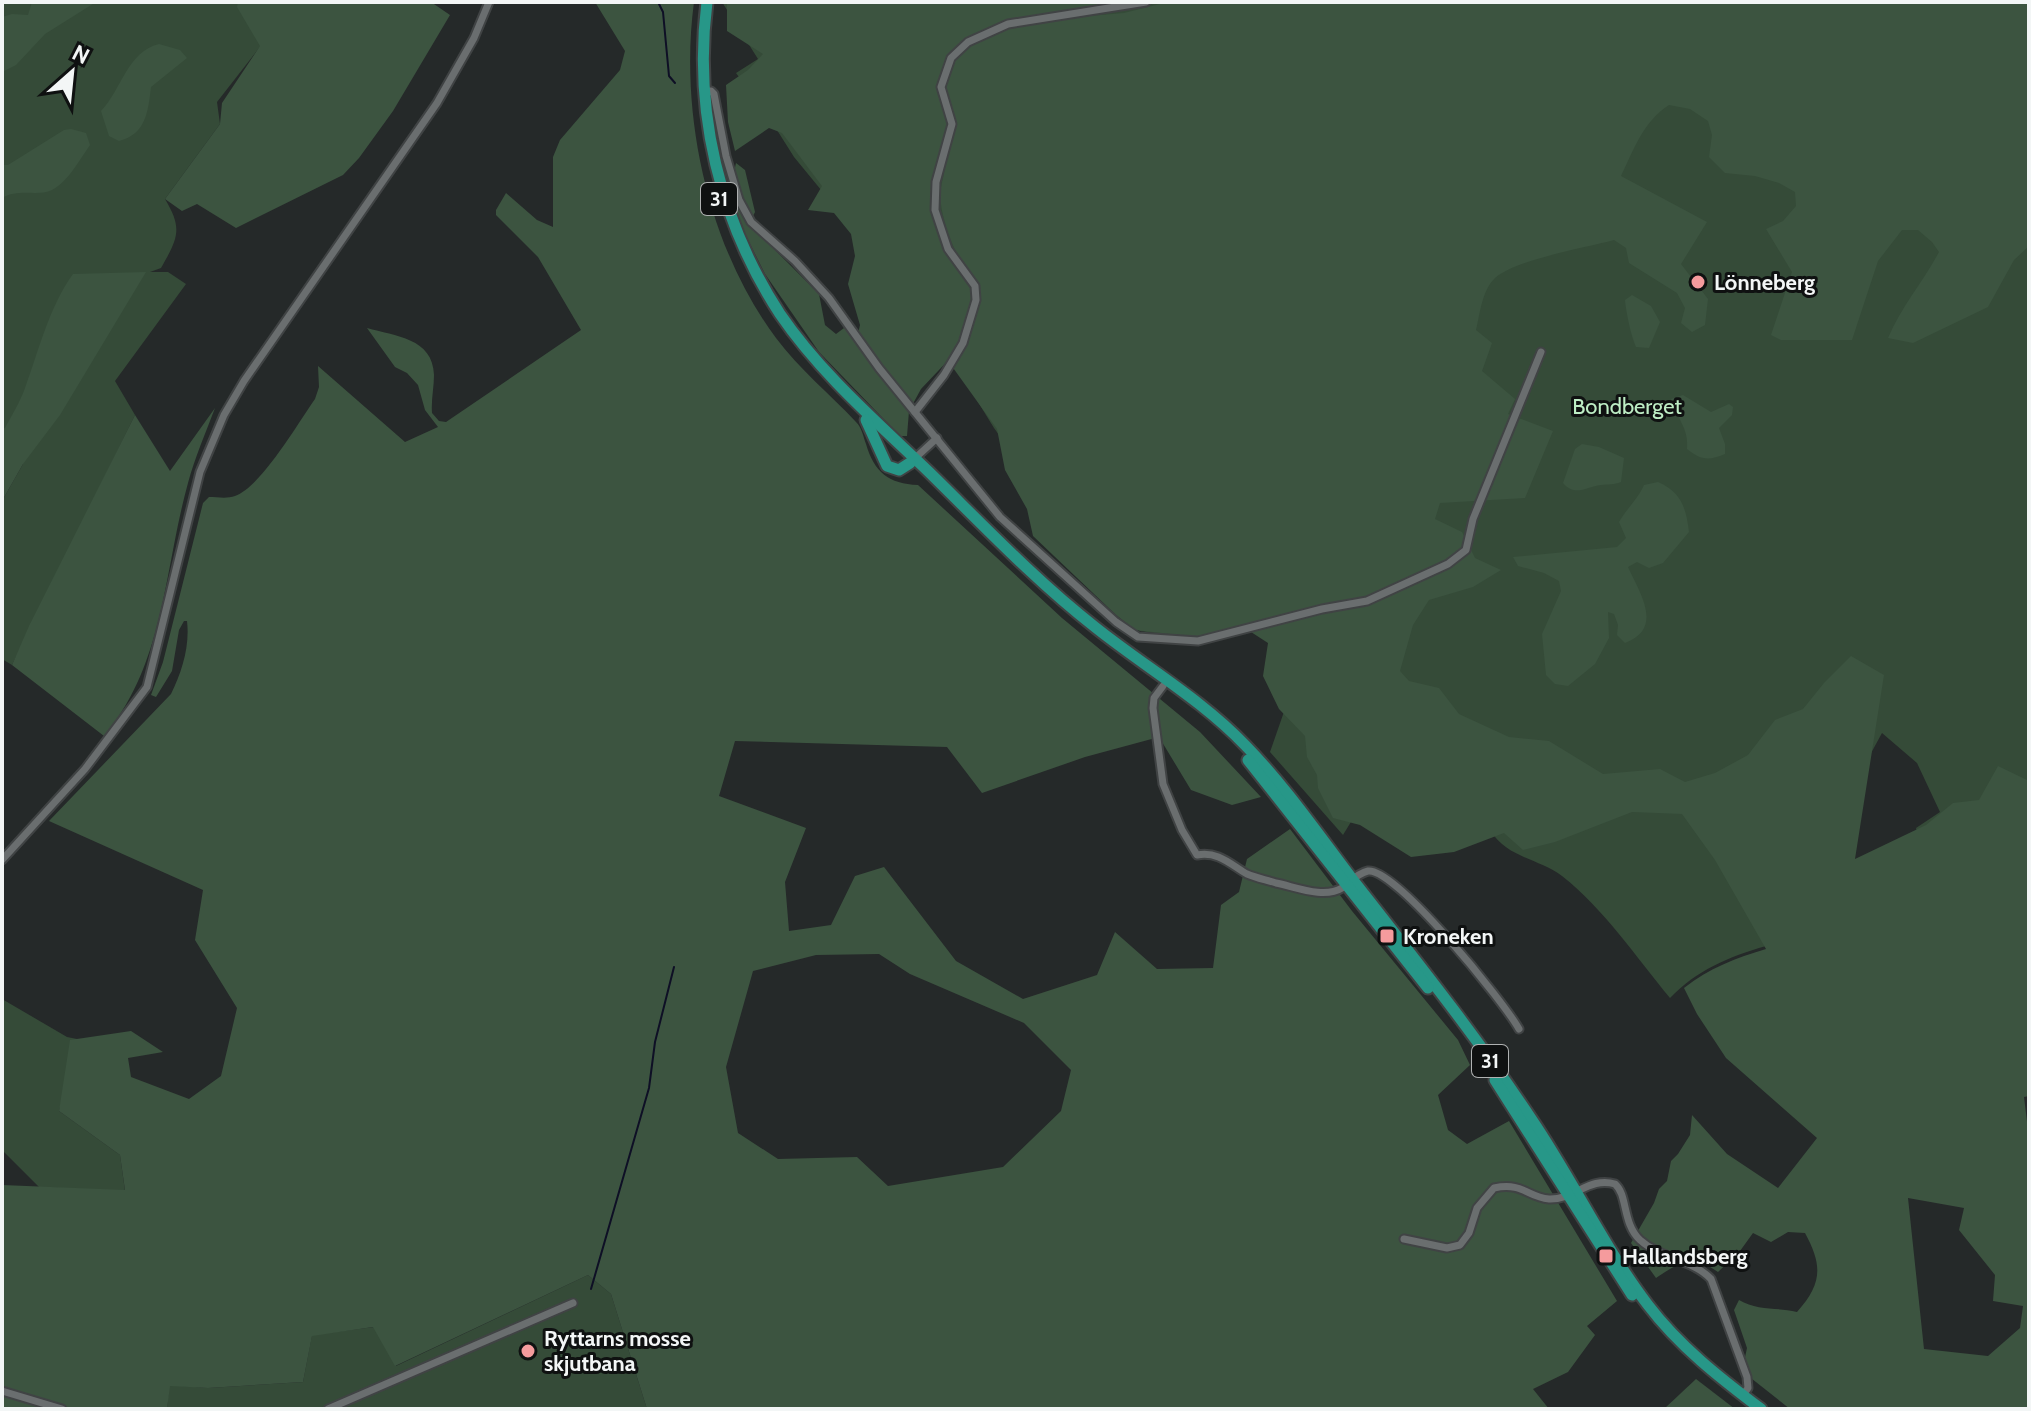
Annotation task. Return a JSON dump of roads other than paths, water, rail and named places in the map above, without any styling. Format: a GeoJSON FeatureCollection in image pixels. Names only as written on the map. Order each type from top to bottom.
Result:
{"type":"FeatureCollection","features":[{"type":"Feature","properties":{"kind":"highway","name":"31"},"geometry":{"type":"LineString","coordinates":[[701,2],[697,48],[700,115],[715,186],[732,235],[759,290],[797,347],[866,420],[1063,601],[1229,729],[1264,766],[1486,1067],[1645,1302],[1678,1339],[1761,1409]]}},
{"type":"Feature","properties":{"kind":"highway","name":"31"},"geometry":{"type":"LineString","coordinates":[[707,2],[703,48],[704,92],[721,187],[760,279],[785,321],[820,365],[1058,605],[1203,717],[1239,750],[1350,882]]}},
{"type":"Feature","properties":{"kind":"highway"},"geometry":{"type":"LineString","coordinates":[[866,420],[887,466],[899,470],[912,460]]}},
{"type":"Feature","properties":{"kind":"highway","name":"31"},"geometry":{"type":"LineString","coordinates":[[1573,1193],[1627,1287],[1654,1324],[1751,1409]]}},
{"type":"Feature","properties":{"kind":"street"},"geometry":{"type":"LineString","coordinates":[[2,860],[85,769],[147,687],[200,472],[224,415],[244,381],[437,103],[474,38],[489,2]]}},
{"type":"Feature","properties":{"kind":"street"},"geometry":{"type":"LineString","coordinates":[[915,412],[944,375],[963,343],[976,300],[975,286],[948,249],[935,210],[936,182],[952,124],[941,87],[951,58],[968,42],[1008,24],[1146,2]]}},
{"type":"Feature","properties":{"kind":"street"},"geometry":{"type":"LineString","coordinates":[[704,92],[714,94],[726,156],[744,212],[829,298],[879,368],[1000,517],[1126,630],[1138,637],[1198,641],[1322,609],[1367,601],[1448,564],[1466,550],[1473,519],[1541,352]]}},
{"type":"Feature","properties":{"kind":"street"},"geometry":{"type":"LineString","coordinates":[[912,460],[937,438]]}},
{"type":"Feature","properties":{"kind":"street"},"geometry":{"type":"LineString","coordinates":[[1163,686],[1154,698],[1153,708],[1163,784],[1182,830],[1197,855],[1218,855],[1254,877],[1322,893],[1339,890],[1370,870],[1400,889],[1476,970],[1519,1029]]}},
{"type":"Feature","properties":{"kind":"street"},"geometry":{"type":"LineString","coordinates":[[1404,1239],[1447,1248],[1460,1245],[1469,1233],[1477,1208],[1494,1188],[1514,1186],[1550,1199],[1596,1182],[1615,1184],[1621,1191],[1629,1222],[1641,1241],[1661,1254],[1698,1268],[1711,1279],[1747,1377],[1748,1384],[1743,1395]]}},
{"type":"Feature","properties":{"kind":"street"},"geometry":{"type":"LineString","coordinates":[[328,1409],[573,1303]]}},
{"type":"Feature","properties":{"kind":"street"},"geometry":{"type":"LineString","coordinates":[[2,1391],[62,1409]]}},
{"type":"Feature","properties":{"kind":"waterway"},"geometry":{"type":"LineString","coordinates":[[658,2],[663,12],[669,76],[675,83]]}},
{"type":"Feature","properties":{"kind":"waterway"},"geometry":{"type":"LineString","coordinates":[[591,1289],[649,1088],[655,1042],[674,967]]}},
{"type":"Feature","properties":{"kind":"place","name":"Lönneberg"},"geometry":{"type":"Point","coordinates":[1698,282]}},
{"type":"Feature","properties":{"kind":"place","name":"Kroneken"},"geometry":{"type":"Point","coordinates":[1387,936]}},
{"type":"Feature","properties":{"kind":"place","name":"Hallandsberg"},"geometry":{"type":"Point","coordinates":[1606,1256]}},
{"type":"Feature","properties":{"kind":"place","name":"Ryttarns mosse skjutbana"},"geometry":{"type":"Point","coordinates":[528,1351]}},
{"type":"Feature","properties":{"kind":"park label","name":"Bondberget"},"geometry":{"type":"Point","coordinates":[1627,406]}}]}
